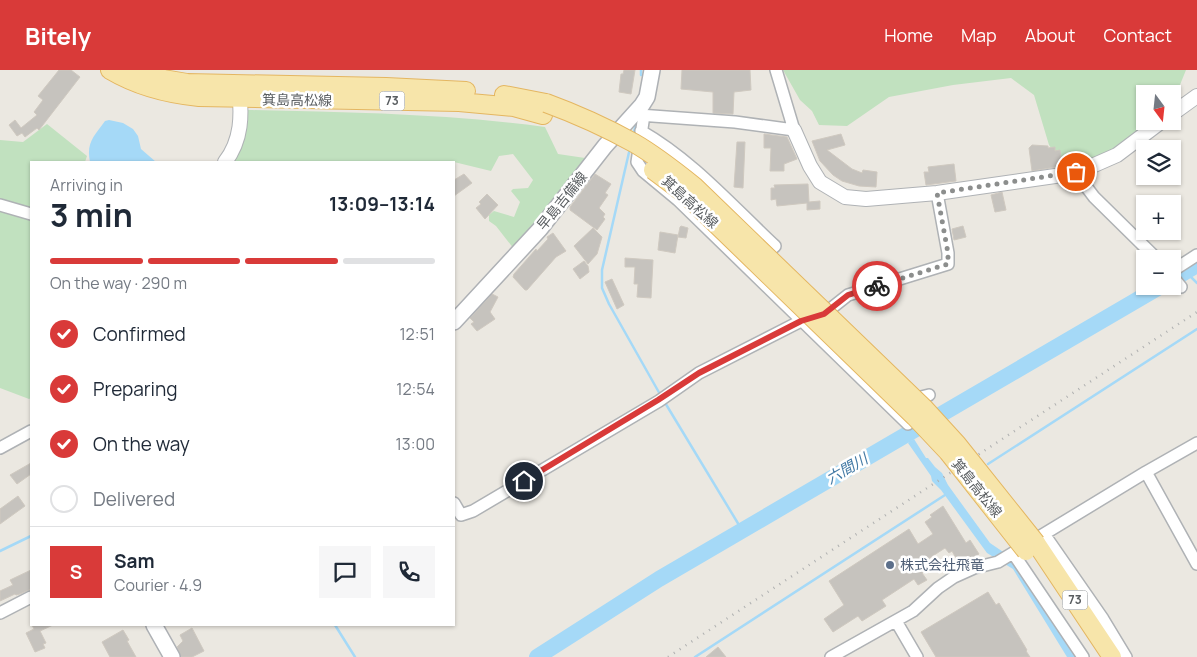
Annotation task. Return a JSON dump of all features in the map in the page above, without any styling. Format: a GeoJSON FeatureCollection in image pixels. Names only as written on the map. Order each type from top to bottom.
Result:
{"type":"FeatureCollection","features":[{"type":"Feature","properties":{"kind":"main road","name":"箕島高松線"},"geometry":{"type":"LineString","coordinates":[[110,70],[146,87],[175,95],[239,92],[303,84],[461,90],[515,96],[544,109],[606,128],[635,144],[663,162],[694,186],[925,408],[957,444],[1097,657]]}},
{"type":"Feature","properties":{"kind":"main road","name":"箕島高松線"},"geometry":{"type":"LineString","coordinates":[[136,70],[163,79],[239,92]]}},
{"type":"Feature","properties":{"kind":"main road","name":"早島吉備線"},"geometry":{"type":"LineString","coordinates":[[455,321],[540,229],[605,146],[639,115],[647,97],[652,70]]}},
{"type":"Feature","properties":{"kind":"main road","name":"箕島高松線"},"geometry":{"type":"LineString","coordinates":[[1026,547],[1112,657]]}},
{"type":"Feature","properties":{"kind":"main road"},"geometry":{"type":"LineString","coordinates":[[155,626],[172,657]]}},
{"type":"Feature","properties":{"kind":"street"},"geometry":{"type":"LineString","coordinates":[[776,70],[794,130],[810,166],[820,182],[845,197],[873,199],[937,193],[1076,172],[1117,155],[1150,130]]}},
{"type":"Feature","properties":{"kind":"street"},"geometry":{"type":"LineString","coordinates":[[226,161],[233,153],[240,128],[239,92]]}},
{"type":"Feature","properties":{"kind":"street"},"geometry":{"type":"LineString","coordinates":[[1181,108],[1197,96]]}},
{"type":"Feature","properties":{"kind":"street"},"geometry":{"type":"LineString","coordinates":[[794,130],[735,122],[639,115],[641,131],[637,162],[643,171],[678,200],[908,424]]}},
{"type":"Feature","properties":{"kind":"street"},"geometry":{"type":"LineString","coordinates":[[641,131],[664,144],[688,164],[775,246],[750,270]]}},
{"type":"Feature","properties":{"kind":"street"},"geometry":{"type":"LineString","coordinates":[[1076,172],[1094,197],[1148,250]]}},
{"type":"Feature","properties":{"kind":"street"},"geometry":{"type":"LineString","coordinates":[[457,517],[473,511],[662,399],[699,373],[801,321],[824,314],[848,295],[948,264],[948,253],[937,193]]}},
{"type":"Feature","properties":{"kind":"street"},"geometry":{"type":"LineString","coordinates":[[0,205],[30,214]]}},
{"type":"Feature","properties":{"kind":"street"},"geometry":{"type":"LineString","coordinates":[[1181,265],[1197,255]]}},
{"type":"Feature","properties":{"kind":"street"},"geometry":{"type":"LineString","coordinates":[[888,405],[929,395]]}},
{"type":"Feature","properties":{"kind":"street"},"geometry":{"type":"LineString","coordinates":[[0,448],[30,432]]}},
{"type":"Feature","properties":{"kind":"street"},"geometry":{"type":"LineString","coordinates":[[831,657],[913,611],[938,588],[954,577],[974,568],[998,562],[1026,547],[1146,472],[1197,443]]}},
{"type":"Feature","properties":{"kind":"street"},"geometry":{"type":"LineString","coordinates":[[1146,472],[1197,564]]}},
{"type":"Feature","properties":{"kind":"street"},"geometry":{"type":"LineString","coordinates":[[1026,547],[1083,657]]}},
{"type":"Feature","properties":{"kind":"street"},"geometry":{"type":"LineString","coordinates":[[1026,547],[1098,611],[1126,657]]}},
{"type":"Feature","properties":{"kind":"street"},"geometry":{"type":"LineString","coordinates":[[0,613],[30,598]]}},
{"type":"Feature","properties":{"kind":"street"},"geometry":{"type":"LineString","coordinates":[[896,622],[917,657]]}},
{"type":"Feature","properties":{"kind":"green space"},"geometry":{"type":"Polygon","coordinates":[[[783,70],[1186,70],[1180,85],[1136,85],[1136,130],[1141,130],[1115,150],[1068,171],[1049,145],[1034,95],[1011,78],[953,85],[889,97],[847,126],[819,125],[812,111],[800,100],[783,70]]]}},
{"type":"Feature","properties":{"kind":"green space"},"geometry":{"type":"Polygon","coordinates":[[[248,110],[434,116],[545,127],[558,154],[585,158],[534,229],[514,249],[496,226],[489,221],[489,215],[494,211],[514,217],[520,202],[511,191],[513,189],[528,188],[533,180],[513,154],[499,156],[491,171],[455,161],[234,161],[244,133],[245,113],[248,110]]]}},
{"type":"Feature","properties":{"kind":"green space"},"geometry":{"type":"Polygon","coordinates":[[[47,124],[87,156],[85,161],[30,161],[29,399],[0,388],[0,140],[23,142],[47,124]]]}},
{"type":"Feature","properties":{"kind":"water"},"geometry":{"type":"Polygon","coordinates":[[[105,121],[123,123],[133,129],[138,136],[141,149],[155,161],[90,161],[90,145],[105,121]]]}},
{"type":"Feature","properties":{"kind":"water"},"geometry":{"type":"Polygon","coordinates":[[[914,439],[926,458],[942,473],[948,485],[990,543],[1012,558],[1079,657],[1067,657],[1013,569],[987,553],[941,490],[932,481],[931,476],[908,443],[914,439]]]}},
{"type":"Feature","properties":{"kind":"building"},"geometry":{"type":"Polygon","coordinates":[[[59,70],[71,70],[80,77],[39,130],[37,128],[25,137],[22,133],[17,136],[9,125],[15,120],[21,128],[37,115],[34,112],[43,100],[38,96],[59,70]]]}},
{"type":"Feature","properties":{"kind":"building"},"geometry":{"type":"Polygon","coordinates":[[[624,70],[635,70],[631,94],[619,92],[621,74],[623,74],[624,70]]]}},
{"type":"Feature","properties":{"kind":"building"},"geometry":{"type":"Polygon","coordinates":[[[682,70],[750,70],[751,90],[734,92],[733,114],[713,113],[713,92],[681,89],[682,70]]]}},
{"type":"Feature","properties":{"kind":"building"},"geometry":{"type":"Polygon","coordinates":[[[764,134],[787,137],[797,159],[784,164],[784,171],[770,171],[771,148],[764,148],[764,134]]]}},
{"type":"Feature","properties":{"kind":"building"},"geometry":{"type":"Polygon","coordinates":[[[841,134],[845,145],[827,150],[852,169],[862,173],[863,170],[877,172],[876,187],[859,186],[842,181],[833,175],[820,161],[812,141],[841,134]]]}},
{"type":"Feature","properties":{"kind":"building"},"geometry":{"type":"Polygon","coordinates":[[[737,142],[745,142],[743,188],[734,187],[737,142]]]}},
{"type":"Feature","properties":{"kind":"building"},"geometry":{"type":"Polygon","coordinates":[[[1032,145],[1048,146],[1048,148],[1055,147],[1055,151],[1060,150],[1062,166],[1032,171],[1029,148],[1032,145]]]}},
{"type":"Feature","properties":{"kind":"building"},"geometry":{"type":"Polygon","coordinates":[[[954,164],[956,181],[926,185],[924,172],[929,172],[928,167],[954,164]]]}},
{"type":"Feature","properties":{"kind":"building"},"geometry":{"type":"Polygon","coordinates":[[[464,174],[472,183],[455,195],[455,179],[464,174]]]}},
{"type":"Feature","properties":{"kind":"building"},"geometry":{"type":"Polygon","coordinates":[[[595,174],[611,184],[605,193],[608,195],[599,208],[605,214],[603,217],[605,219],[597,230],[570,210],[570,207],[595,174]]]}},
{"type":"Feature","properties":{"kind":"building"},"geometry":{"type":"Polygon","coordinates":[[[808,184],[809,202],[820,201],[820,209],[807,210],[807,203],[777,206],[776,199],[771,200],[771,188],[775,188],[774,185],[808,184]]]}},
{"type":"Feature","properties":{"kind":"building"},"geometry":{"type":"Polygon","coordinates":[[[1002,192],[1006,210],[995,212],[991,195],[1002,192]]]}},
{"type":"Feature","properties":{"kind":"building"},"geometry":{"type":"Polygon","coordinates":[[[487,194],[498,205],[485,219],[476,208],[487,194]]]}},
{"type":"Feature","properties":{"kind":"building"},"geometry":{"type":"Polygon","coordinates":[[[681,226],[688,228],[686,238],[678,237],[681,226]]]}},
{"type":"Feature","properties":{"kind":"building"},"geometry":{"type":"Polygon","coordinates":[[[963,226],[966,237],[954,240],[952,229],[963,226]]]}},
{"type":"Feature","properties":{"kind":"building"},"geometry":{"type":"Polygon","coordinates":[[[593,228],[602,237],[597,254],[588,264],[574,246],[593,228]]]}},
{"type":"Feature","properties":{"kind":"building"},"geometry":{"type":"Polygon","coordinates":[[[660,232],[678,235],[675,253],[658,250],[660,232]]]}},
{"type":"Feature","properties":{"kind":"building"},"geometry":{"type":"Polygon","coordinates":[[[553,233],[566,251],[556,257],[525,290],[513,277],[514,274],[536,249],[537,251],[548,239],[547,237],[553,233]]]}},
{"type":"Feature","properties":{"kind":"building"},"geometry":{"type":"Polygon","coordinates":[[[625,258],[653,260],[651,298],[637,297],[638,284],[634,284],[635,267],[625,267],[625,258]]]}},
{"type":"Feature","properties":{"kind":"building"},"geometry":{"type":"Polygon","coordinates":[[[584,261],[588,266],[589,272],[580,279],[573,269],[584,261]]]}},
{"type":"Feature","properties":{"kind":"building"},"geometry":{"type":"Polygon","coordinates":[[[612,279],[624,305],[617,309],[605,282],[612,279]]]}},
{"type":"Feature","properties":{"kind":"building"},"geometry":{"type":"Polygon","coordinates":[[[492,294],[498,297],[490,312],[495,319],[477,331],[471,324],[474,322],[470,318],[492,294]]]}},
{"type":"Feature","properties":{"kind":"building"},"geometry":{"type":"Polygon","coordinates":[[[30,464],[30,475],[17,484],[10,475],[30,464]]]}},
{"type":"Feature","properties":{"kind":"building"},"geometry":{"type":"Polygon","coordinates":[[[18,496],[25,506],[0,524],[0,509],[18,496]]]}},
{"type":"Feature","properties":{"kind":"building"},"geometry":{"type":"Polygon","coordinates":[[[943,506],[966,543],[970,540],[979,554],[960,565],[952,551],[949,553],[945,548],[928,559],[933,567],[922,573],[927,580],[918,585],[914,579],[882,600],[886,606],[862,621],[858,616],[833,632],[824,619],[844,605],[829,581],[909,529],[918,544],[933,534],[925,522],[932,517],[930,515],[943,506]]]}},
{"type":"Feature","properties":{"kind":"building"},"geometry":{"type":"Polygon","coordinates":[[[30,570],[30,589],[0,601],[0,591],[13,585],[10,580],[30,570]]]}},
{"type":"Feature","properties":{"kind":"building"},"geometry":{"type":"Polygon","coordinates":[[[988,592],[996,605],[999,603],[1030,657],[936,657],[921,632],[988,592]]]}},
{"type":"Feature","properties":{"kind":"building"},"geometry":{"type":"Polygon","coordinates":[[[32,626],[51,626],[40,631],[46,643],[43,644],[45,648],[35,652],[26,633],[34,629],[32,626]]]}},
{"type":"Feature","properties":{"kind":"building"},"geometry":{"type":"Polygon","coordinates":[[[192,628],[204,651],[192,657],[181,657],[177,647],[183,641],[180,635],[192,628]]]}},
{"type":"Feature","properties":{"kind":"building"},"geometry":{"type":"Polygon","coordinates":[[[123,630],[136,657],[110,657],[102,642],[123,630]]]}},
{"type":"Feature","properties":{"kind":"building"},"geometry":{"type":"Polygon","coordinates":[[[718,647],[726,657],[706,657],[718,647]]]}},
{"type":"Feature","properties":{"kind":"waterway"},"geometry":{"type":"LineString","coordinates":[[641,70],[641,75]]}},
{"type":"Feature","properties":{"kind":"waterway"},"geometry":{"type":"LineString","coordinates":[[633,135],[636,124]]}},
{"type":"Feature","properties":{"kind":"waterway"},"geometry":{"type":"LineString","coordinates":[[630,148],[602,270],[602,288],[609,304],[661,396]]}},
{"type":"Feature","properties":{"kind":"waterway","name":"六間川"},"geometry":{"type":"LineString","coordinates":[[1181,275],[1197,265]]}},
{"type":"Feature","properties":{"kind":"waterway"},"geometry":{"type":"LineString","coordinates":[[1186,272],[1197,283]]}},
{"type":"Feature","properties":{"kind":"waterway","name":"六間川"},"geometry":{"type":"LineString","coordinates":[[537,657],[659,579],[1146,295]]}},
{"type":"Feature","properties":{"kind":"waterway"},"geometry":{"type":"LineString","coordinates":[[988,464],[1197,329]]}},
{"type":"Feature","properties":{"kind":"waterway"},"geometry":{"type":"LineString","coordinates":[[664,401],[742,530]]}},
{"type":"Feature","properties":{"kind":"waterway"},"geometry":{"type":"LineString","coordinates":[[906,435],[912,443]]}},
{"type":"Feature","properties":{"kind":"waterway"},"geometry":{"type":"LineString","coordinates":[[695,657],[945,495]]}},
{"type":"Feature","properties":{"kind":"waterway"},"geometry":{"type":"LineString","coordinates":[[0,551],[30,536]]}},
{"type":"Feature","properties":{"kind":"waterway"},"geometry":{"type":"LineString","coordinates":[[336,626],[355,657]]}},
{"type":"Feature","properties":{"kind":"railway"},"geometry":{"type":"LineString","coordinates":[[668,657],[1197,312]]}},
{"type":"Feature","properties":{"kind":"way so far"},"geometry":{"type":"LineString","coordinates":[[877,286],[948,264],[948,253],[937,193],[1076,172]]}},
{"type":"Feature","properties":{"kind":"place","name":"株式会社飛竜"},"geometry":{"type":"Point","coordinates":[890,565]}},
{"type":"Feature","properties":{"kind":"route"},"geometry":{"type":"LineString","coordinates":[[524,481],[699,373],[801,321],[824,314],[848,295],[877,286]]}}]}
